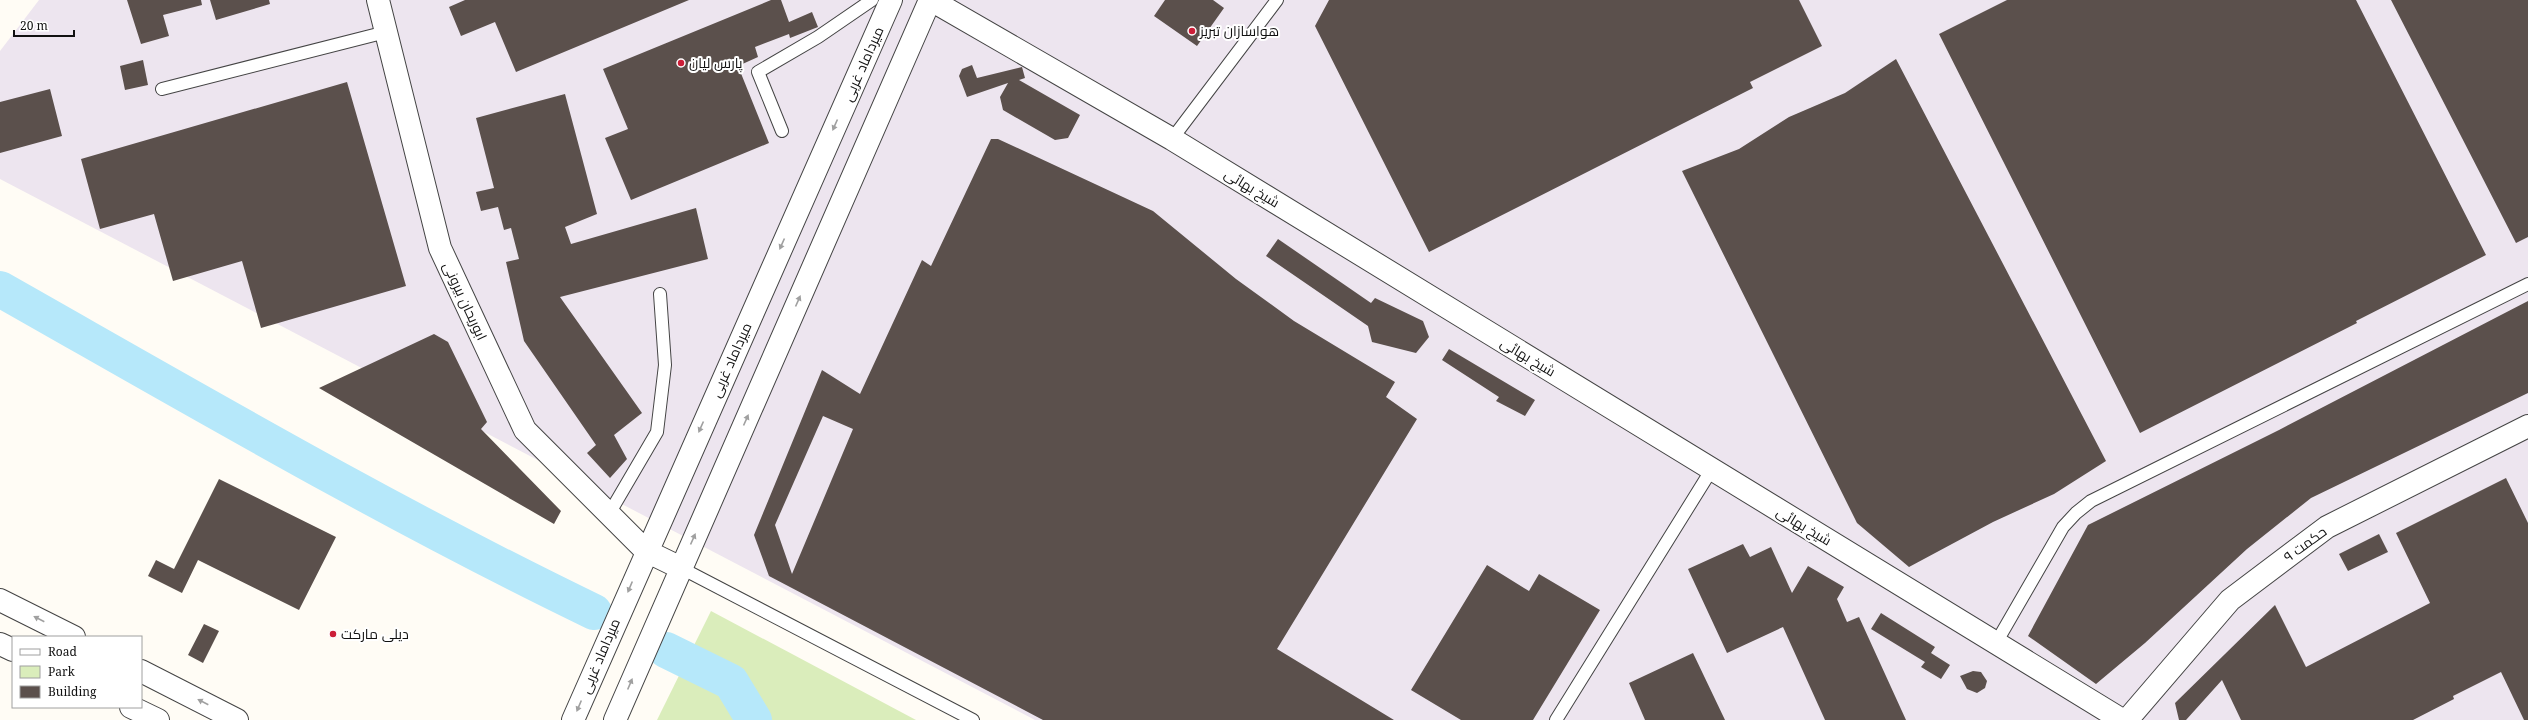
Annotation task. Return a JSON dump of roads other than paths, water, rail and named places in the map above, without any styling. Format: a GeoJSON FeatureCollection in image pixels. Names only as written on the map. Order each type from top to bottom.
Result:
{"type":"FeatureCollection","features":[{"type":"Feature","properties":{"kind":"street","name":"ابوریحان بیرونی"},"geometry":{"type":"LineString","coordinates":[[378,0],[440,248],[525,430],[646,551],[681,568]]}},
{"type":"Feature","properties":{"kind":"street","name":"میرداماد غربی"},"geometry":{"type":"LineString","coordinates":[[573,720],[646,551],[891,0]]}},
{"type":"Feature","properties":{"kind":"street","name":"شیخ بهائی"},"geometry":{"type":"LineString","coordinates":[[930,0],[1172,139],[2122,720]]}},
{"type":"Feature","properties":{"kind":"street"},"geometry":{"type":"LineString","coordinates":[[615,720],[930,0]]}},
{"type":"Feature","properties":{"kind":"street","name":"حکمت ۹"},"geometry":{"type":"LineString","coordinates":[[2127,720],[2230,600],[2327,527],[2528,426]]}},
{"type":"Feature","properties":{"kind":"street"},"geometry":{"type":"LineString","coordinates":[[0,600],[72,636]]}},
{"type":"Feature","properties":{"kind":"street"},"geometry":{"type":"LineString","coordinates":[[0,644],[12,650]]}},
{"type":"Feature","properties":{"kind":"street"},"geometry":{"type":"LineString","coordinates":[[142,672],[237,720]]}},
{"type":"Feature","properties":{"kind":"street"},"geometry":{"type":"LineString","coordinates":[[133,708],[158,720]]}},
{"type":"Feature","properties":{"kind":"lane"},"geometry":{"type":"LineString","coordinates":[[782,131],[758,72],[818,37],[872,0]]}},
{"type":"Feature","properties":{"kind":"lane"},"geometry":{"type":"LineString","coordinates":[[1172,139],[1277,0]]}},
{"type":"Feature","properties":{"kind":"lane"},"geometry":{"type":"LineString","coordinates":[[162,89],[386,32]]}},
{"type":"Feature","properties":{"kind":"lane"},"geometry":{"type":"LineString","coordinates":[[1996,643],[2063,527],[2076,513],[2092,501],[2528,284]]}},
{"type":"Feature","properties":{"kind":"lane"},"geometry":{"type":"LineString","coordinates":[[609,514],[657,432],[664,365],[660,294]]}},
{"type":"Feature","properties":{"kind":"lane"},"geometry":{"type":"LineString","coordinates":[[1556,720],[1712,469]]}},
{"type":"Feature","properties":{"kind":"lane"},"geometry":{"type":"LineString","coordinates":[[681,568],[973,720]]}},
{"type":"Feature","properties":{"kind":"waterway"},"geometry":{"type":"LineString","coordinates":[[0,289],[369,496],[518,575],[594,612]]}},
{"type":"Feature","properties":{"kind":"waterway"},"geometry":{"type":"LineString","coordinates":[[666,650],[731,682],[754,720]]}},
{"type":"Feature","properties":{"kind":"place","name":"هواسازان تبریز"},"geometry":{"type":"Point","coordinates":[1192,31]}},
{"type":"Feature","properties":{"kind":"place","name":"پارس لیان"},"geometry":{"type":"Point","coordinates":[681,63]}},
{"type":"Feature","properties":{"kind":"place","name":"دیلی مارکت"},"geometry":{"type":"Point","coordinates":[333,634]}}]}
